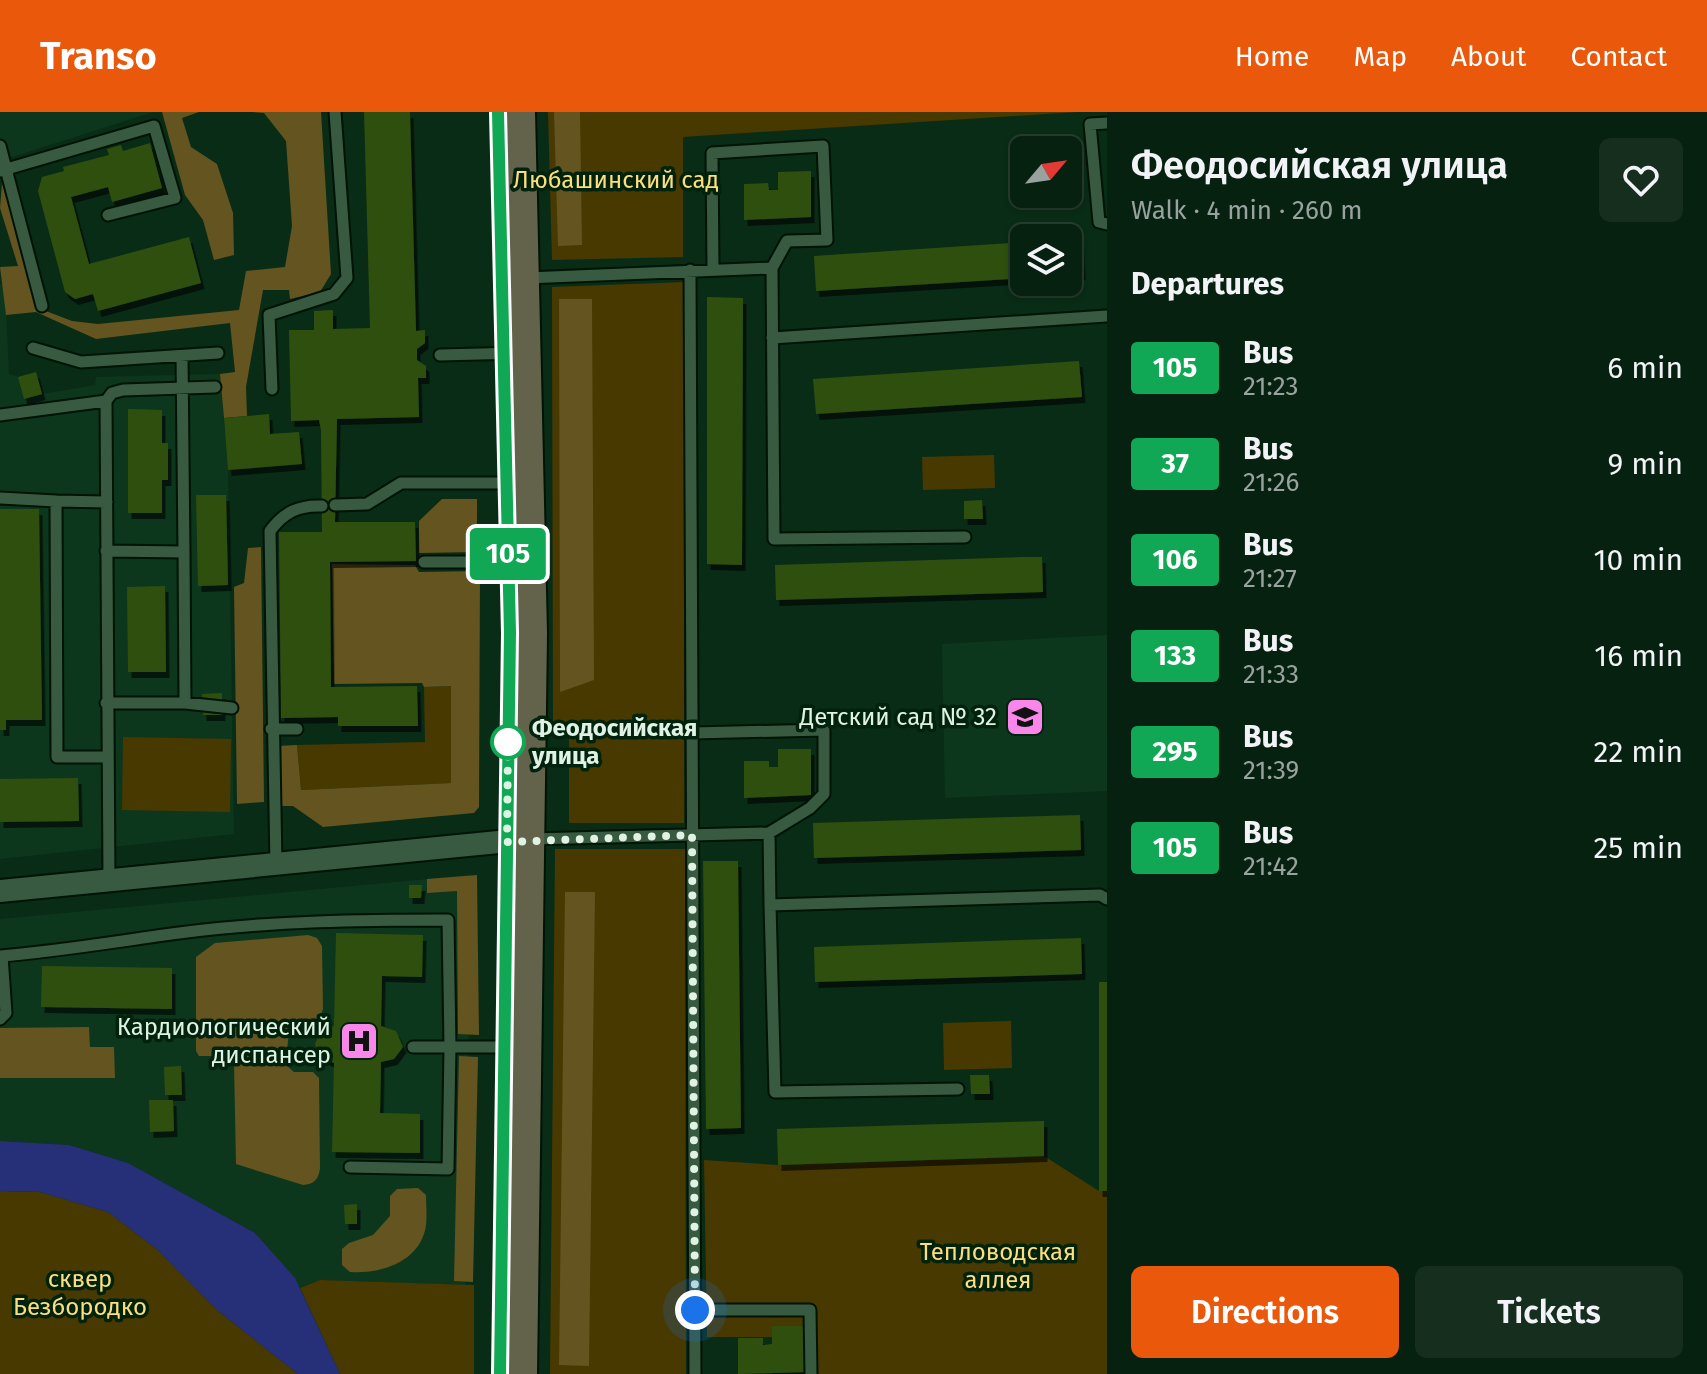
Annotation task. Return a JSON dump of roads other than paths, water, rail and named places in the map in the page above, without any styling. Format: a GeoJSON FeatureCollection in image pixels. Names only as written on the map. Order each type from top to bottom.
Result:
{"type":"FeatureCollection","features":[{"type":"Feature","properties":{"kind":"main road"},"geometry":{"type":"LineString","coordinates":[[498,112],[513,279]]}},
{"type":"Feature","properties":{"kind":"main road"},"geometry":{"type":"LineString","coordinates":[[500,1374],[514,1048],[518,841],[519,562],[513,279],[519,112]]}},
{"type":"Feature","properties":{"kind":"main road"},"geometry":{"type":"LineString","coordinates":[[514,1048],[521,1374]]}},
{"type":"Feature","properties":{"kind":"street"},"geometry":{"type":"LineString","coordinates":[[0,891],[518,841]]}},
{"type":"Feature","properties":{"kind":"lane"},"geometry":{"type":"LineString","coordinates":[[272,389],[269,315],[334,294],[347,278],[335,112]]}},
{"type":"Feature","properties":{"kind":"lane"},"geometry":{"type":"LineString","coordinates":[[108,215],[175,198],[151,113]]}},
{"type":"Feature","properties":{"kind":"lane"},"geometry":{"type":"LineString","coordinates":[[1107,123],[1090,124],[1099,222],[1107,224]]}},
{"type":"Feature","properties":{"kind":"lane"},"geometry":{"type":"LineString","coordinates":[[3,170],[154,126]]}},
{"type":"Feature","properties":{"kind":"lane"},"geometry":{"type":"LineString","coordinates":[[0,146],[3,170],[42,306]]}},
{"type":"Feature","properties":{"kind":"lane"},"geometry":{"type":"LineString","coordinates":[[713,269],[712,153],[823,146],[827,240],[787,241],[772,268],[774,539],[965,537]]}},
{"type":"Feature","properties":{"kind":"lane"},"geometry":{"type":"LineString","coordinates":[[513,279],[772,268]]}},
{"type":"Feature","properties":{"kind":"lane"},"geometry":{"type":"LineString","coordinates":[[690,270],[695,1374]]}},
{"type":"Feature","properties":{"kind":"lane"},"geometry":{"type":"LineString","coordinates":[[772,338],[1107,316]]}},
{"type":"Feature","properties":{"kind":"lane"},"geometry":{"type":"LineString","coordinates":[[33,348],[81,362],[218,353]]}},
{"type":"Feature","properties":{"kind":"lane"},"geometry":{"type":"LineString","coordinates":[[440,355],[514,353]]}},
{"type":"Feature","properties":{"kind":"lane"},"geometry":{"type":"LineString","coordinates":[[182,356],[185,703]]}},
{"type":"Feature","properties":{"kind":"lane"},"geometry":{"type":"LineString","coordinates":[[0,415],[106,401],[123,390],[215,387]]}},
{"type":"Feature","properties":{"kind":"lane"},"geometry":{"type":"LineString","coordinates":[[106,401],[109,881]]}},
{"type":"Feature","properties":{"kind":"lane"},"geometry":{"type":"LineString","coordinates":[[276,865],[271,729],[270,531],[279,519],[302,505],[367,504],[401,483],[517,483]]}},
{"type":"Feature","properties":{"kind":"lane"},"geometry":{"type":"LineString","coordinates":[[0,498],[107,502]]}},
{"type":"Feature","properties":{"kind":"lane"},"geometry":{"type":"LineString","coordinates":[[56,501],[57,757],[106,757]]}},
{"type":"Feature","properties":{"kind":"lane"},"geometry":{"type":"LineString","coordinates":[[106,551],[184,552]]}},
{"type":"Feature","properties":{"kind":"lane"},"geometry":{"type":"LineString","coordinates":[[424,562],[519,562]]}},
{"type":"Feature","properties":{"kind":"lane"},"geometry":{"type":"LineString","coordinates":[[106,703],[185,703],[232,708]]}},
{"type":"Feature","properties":{"kind":"lane"},"geometry":{"type":"LineString","coordinates":[[271,729],[297,729]]}},
{"type":"Feature","properties":{"kind":"lane"},"geometry":{"type":"LineString","coordinates":[[518,841],[769,833],[810,808],[824,794],[824,730],[692,733]]}},
{"type":"Feature","properties":{"kind":"lane"},"geometry":{"type":"LineString","coordinates":[[769,833],[775,1092],[958,1089]]}},
{"type":"Feature","properties":{"kind":"lane"},"geometry":{"type":"LineString","coordinates":[[770,905],[1100,895],[1107,899]]}},
{"type":"Feature","properties":{"kind":"lane"},"geometry":{"type":"LineString","coordinates":[[0,1019],[6,1013],[1,956],[122,944],[186,932],[331,920],[448,920],[448,1169],[350,1167]]}},
{"type":"Feature","properties":{"kind":"lane"},"geometry":{"type":"LineString","coordinates":[[413,1047],[514,1048]]}},
{"type":"Feature","properties":{"kind":"lane"},"geometry":{"type":"LineString","coordinates":[[695,1310],[810,1310],[811,1374]]}},
{"type":"Feature","properties":{"kind":"place","name":"Детский сад № 32"},"geometry":{"type":"Point","coordinates":[1025,717]}},
{"type":"Feature","properties":{"kind":"place","name":"Феодосийская улица"},"geometry":{"type":"Point","coordinates":[508,742]}},
{"type":"Feature","properties":{"kind":"place","name":"Кардиологический диспансер"},"geometry":{"type":"Point","coordinates":[359,1041]}},
{"type":"Feature","properties":{"kind":"park label","name":"Любашинский сад"},"geometry":{"type":"Point","coordinates":[616,180]}},
{"type":"Feature","properties":{"kind":"park label","name":"Тепловодская аллея"},"geometry":{"type":"Point","coordinates":[998,1266]}},
{"type":"Feature","properties":{"kind":"park label","name":"сквер Безбородко"},"geometry":{"type":"Point","coordinates":[80,1293]}}]}
